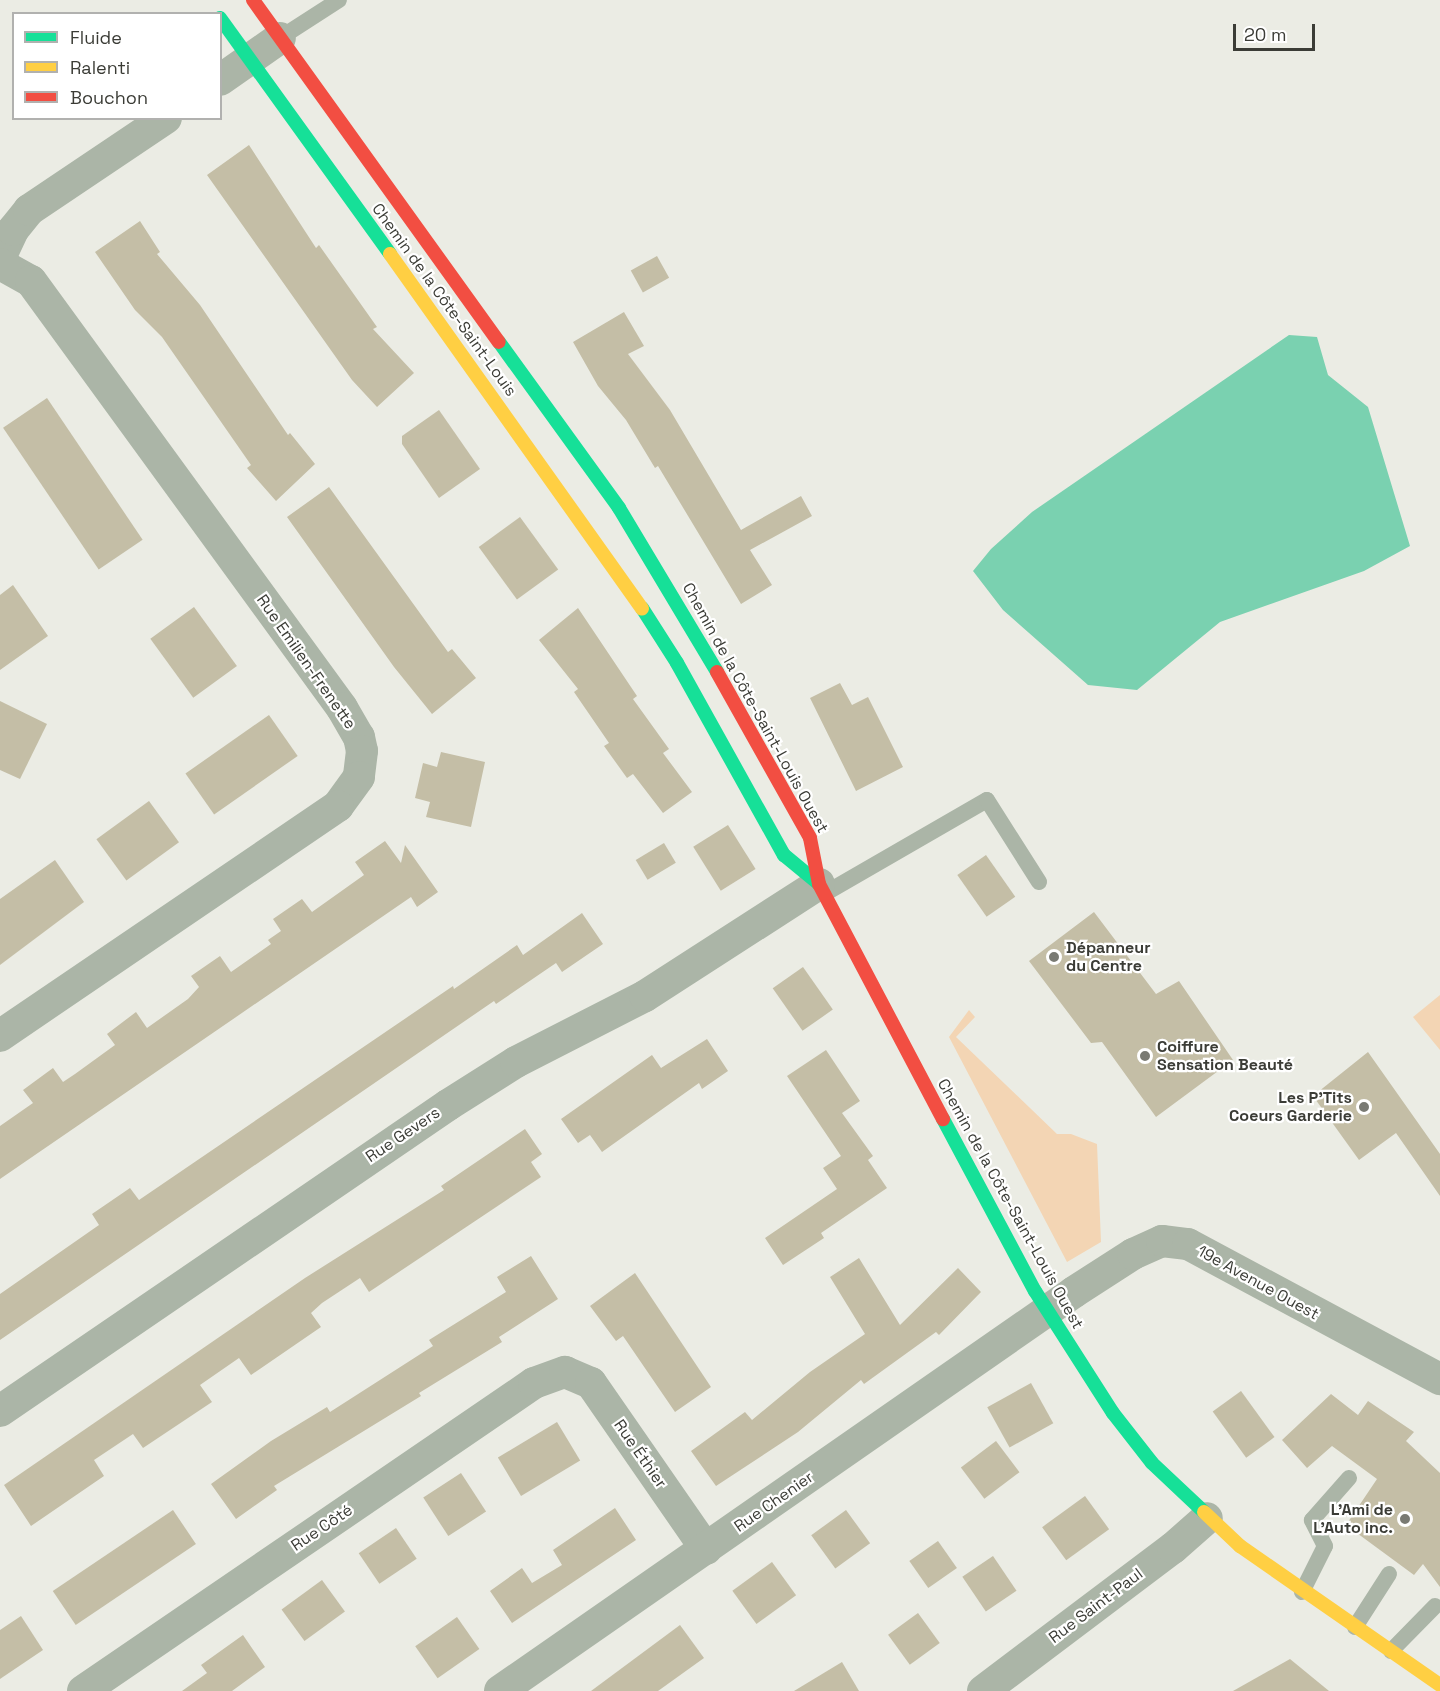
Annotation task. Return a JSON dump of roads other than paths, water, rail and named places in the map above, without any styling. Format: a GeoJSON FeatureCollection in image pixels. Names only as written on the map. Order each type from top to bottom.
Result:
{"type":"FeatureCollection","features":[{"type":"Feature","properties":{"kind":"street","name":"Chemin de la Côte-Saint-Louis"},"geometry":{"type":"LineString","coordinates":[[252,0],[619,508],[668,583]]}},
{"type":"Feature","properties":{"kind":"street","name":"Chemin de la Côte-Saint-Louis"},"geometry":{"type":"LineString","coordinates":[[222,21],[638,601]]}},
{"type":"Feature","properties":{"kind":"street"},"geometry":{"type":"LineString","coordinates":[[222,79],[280,38]]}},
{"type":"Feature","properties":{"kind":"street"},"geometry":{"type":"LineString","coordinates":[[0,258],[13,230],[29,210],[163,120]]}},
{"type":"Feature","properties":{"kind":"street","name":"Rue Emilien-Frenette"},"geometry":{"type":"LineString","coordinates":[[0,264],[31,281],[342,708],[359,737],[362,751],[359,777],[338,806],[0,1036]]}},
{"type":"Feature","properties":{"kind":"street"},"geometry":{"type":"LineString","coordinates":[[638,601],[668,583]]}},
{"type":"Feature","properties":{"kind":"street","name":"Chemin de la Côte-Saint-Louis Ouest"},"geometry":{"type":"LineString","coordinates":[[668,583],[810,838],[822,889],[1048,1312],[1130,1436],[1207,1518],[1302,1592],[1440,1684]]}},
{"type":"Feature","properties":{"kind":"street","name":"Chemin de la Côte-Saint-Louis Ouest"},"geometry":{"type":"LineString","coordinates":[[638,601],[784,855],[822,889]]}},
{"type":"Feature","properties":{"kind":"street","name":"Rue Gevers"},"geometry":{"type":"LineString","coordinates":[[0,1411],[448,1105],[516,1062],[645,996],[822,889]]}},
{"type":"Feature","properties":{"kind":"street","name":"19e Avenue Ouest"},"geometry":{"type":"LineString","coordinates":[[1048,1312],[1133,1254],[1172,1240],[1188,1244],[1440,1378]]}},
{"type":"Feature","properties":{"kind":"street","name":"Rue Chenier"},"geometry":{"type":"LineString","coordinates":[[500,1691],[1048,1312]]}},
{"type":"Feature","properties":{"kind":"street","name":"Rue Éthier"},"geometry":{"type":"LineString","coordinates":[[565,1372],[591,1383],[706,1549]]}},
{"type":"Feature","properties":{"kind":"street","name":"Rue Côté"},"geometry":{"type":"LineString","coordinates":[[83,1691],[534,1383],[565,1372]]}},
{"type":"Feature","properties":{"kind":"street","name":"Rue Saint-Paul"},"geometry":{"type":"LineString","coordinates":[[983,1691],[1173,1548],[1207,1518]]}},
{"type":"Feature","properties":{"kind":"lane"},"geometry":{"type":"LineString","coordinates":[[280,38],[339,0]]}},
{"type":"Feature","properties":{"kind":"lane"},"geometry":{"type":"LineString","coordinates":[[822,889],[987,801],[1039,882]]}},
{"type":"Feature","properties":{"kind":"lane"},"geometry":{"type":"LineString","coordinates":[[1302,1592],[1325,1545],[1312,1520],[1350,1478]]}},
{"type":"Feature","properties":{"kind":"lane"},"geometry":{"type":"LineString","coordinates":[[1355,1628],[1389,1574]]}},
{"type":"Feature","properties":{"kind":"lane"},"geometry":{"type":"LineString","coordinates":[[1391,1651],[1435,1606]]}},
{"type":"Feature","properties":{"kind":"place","name":"Dépanneur du Centre"},"geometry":{"type":"Point","coordinates":[1054,957]}},
{"type":"Feature","properties":{"kind":"place","name":"Coiffure Sensation Beauté"},"geometry":{"type":"Point","coordinates":[1145,1056]}},
{"type":"Feature","properties":{"kind":"place","name":"Les P'Tits Coeurs Garderie"},"geometry":{"type":"Point","coordinates":[1364,1107]}},
{"type":"Feature","properties":{"kind":"place","name":"L'Ami de L'Auto inc."},"geometry":{"type":"Point","coordinates":[1405,1519]}}]}
